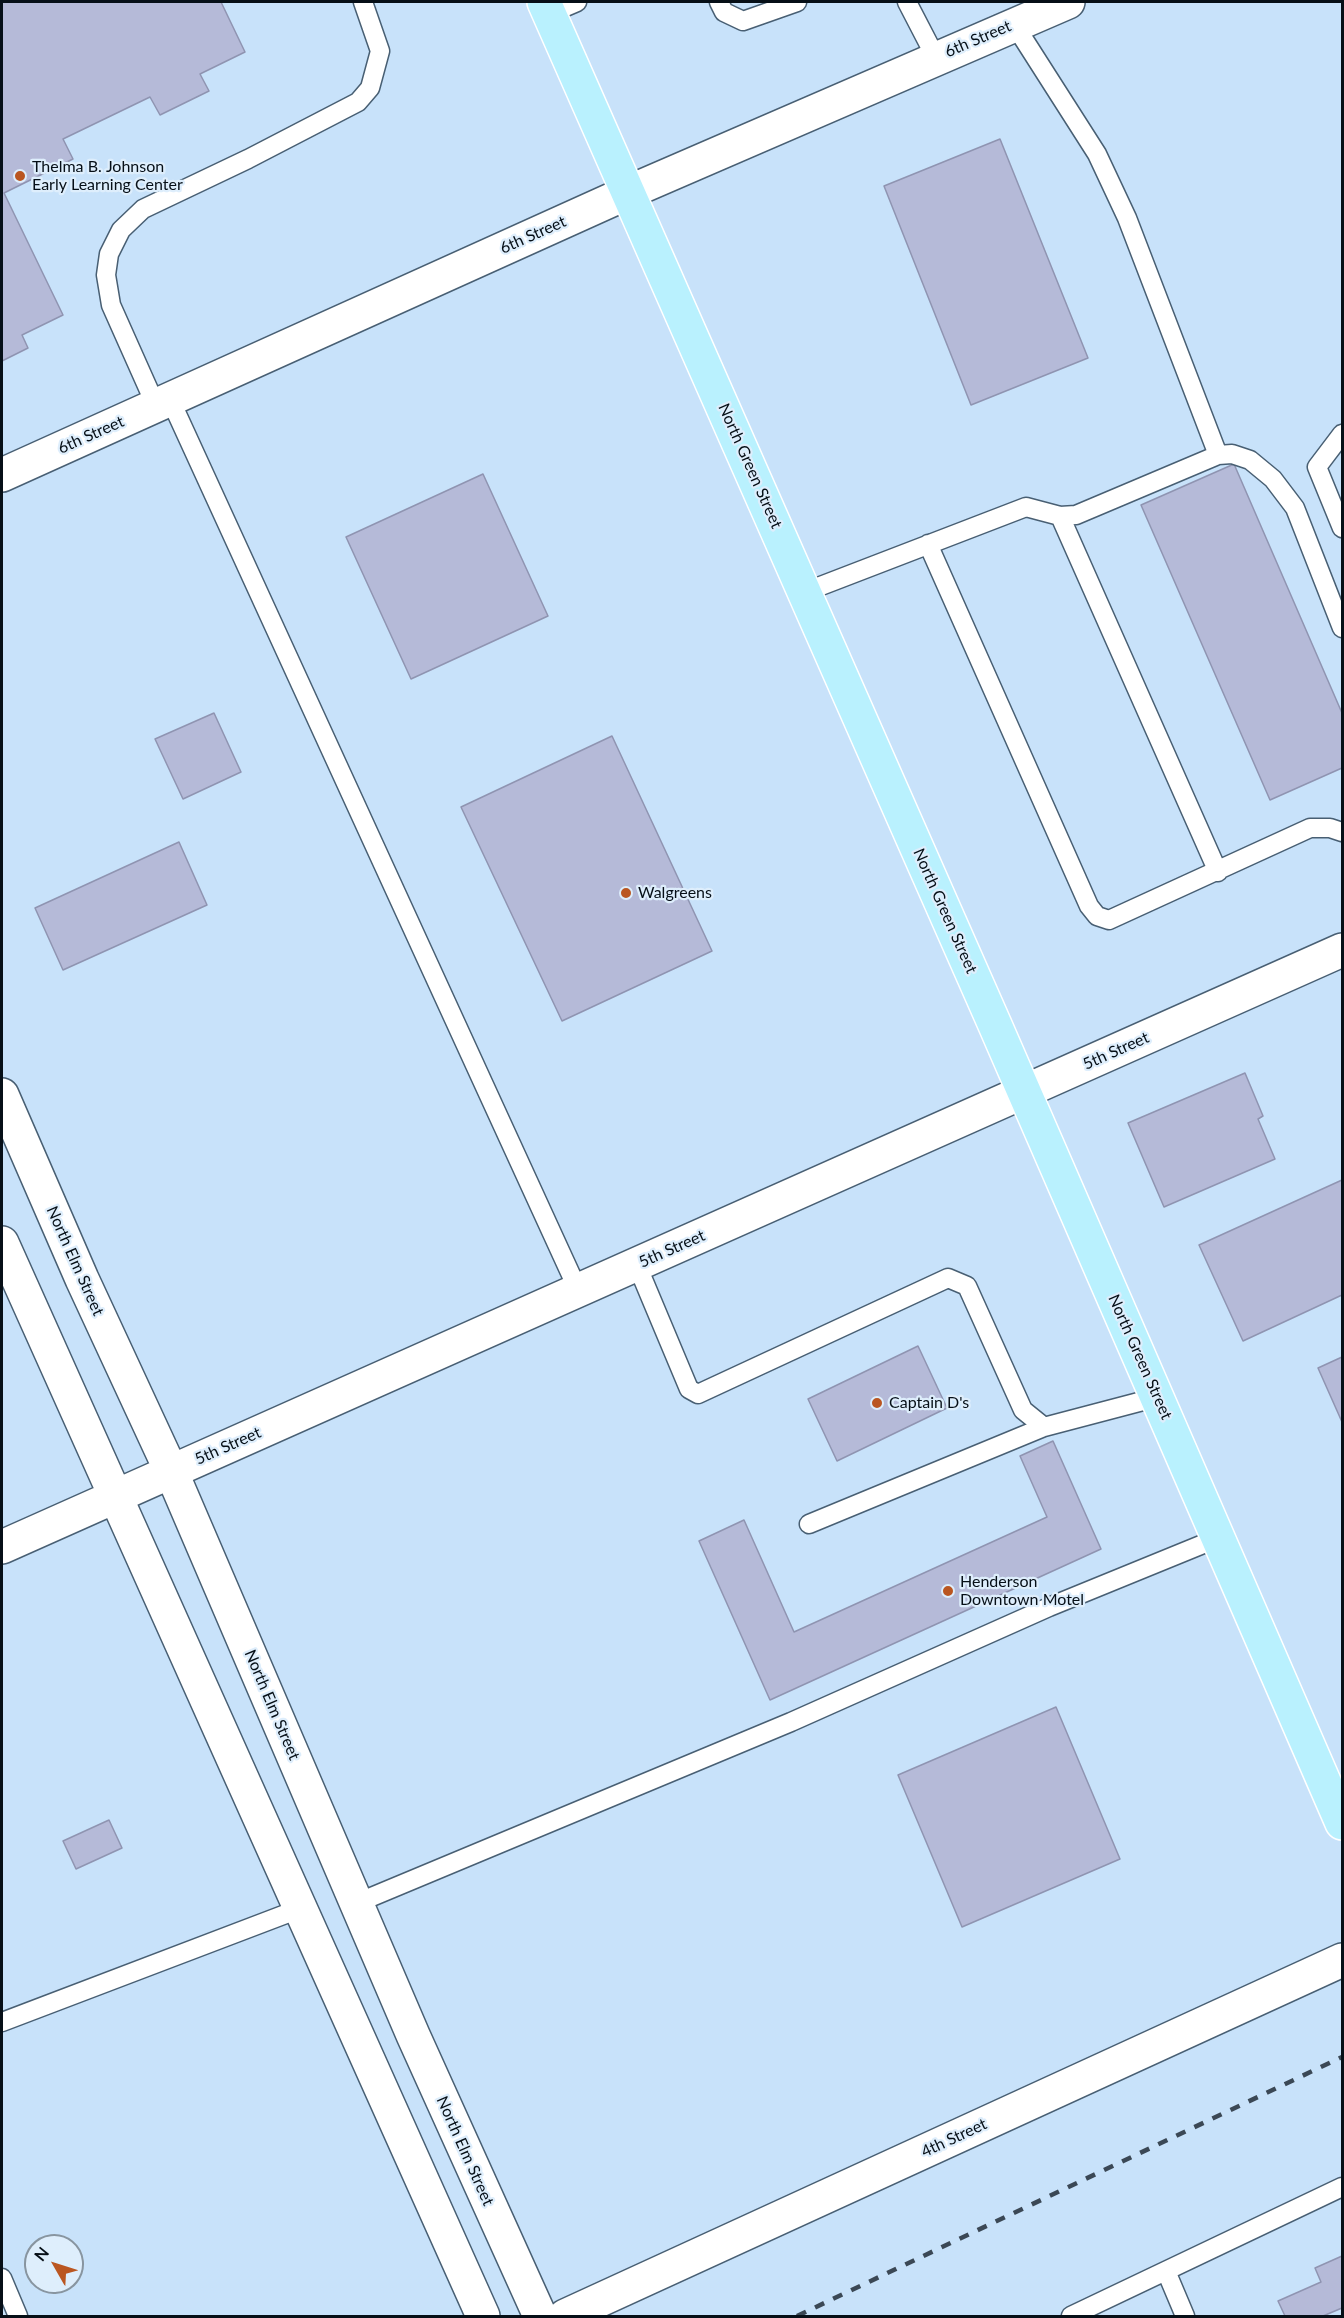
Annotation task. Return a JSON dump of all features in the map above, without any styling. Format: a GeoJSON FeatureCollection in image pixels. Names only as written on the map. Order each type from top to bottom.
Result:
{"type":"FeatureCollection","features":[{"type":"Feature","properties":{"kind":"main road","name":"North Green Street"},"geometry":{"type":"LineString","coordinates":[[557,6],[629,192],[1158,1397],[1342,1823]]}},
{"type":"Feature","properties":{"kind":"street","name":"6th Street"},"geometry":{"type":"LineString","coordinates":[[2,475],[629,192],[1068,2]]}},
{"type":"Feature","properties":{"kind":"street","name":"5th Street"},"geometry":{"type":"LineString","coordinates":[[2,1546],[1025,1093],[1342,950]]}},
{"type":"Feature","properties":{"kind":"street","name":"North Elm Street"},"geometry":{"type":"LineString","coordinates":[[2,1095],[82,1280],[171,1471],[357,1903],[540,2316]]}},
{"type":"Feature","properties":{"kind":"street"},"geometry":{"type":"LineString","coordinates":[[2,1243],[483,2316]]}},
{"type":"Feature","properties":{"kind":"street","name":"4th Street"},"geometry":{"type":"LineString","coordinates":[[565,2316],[1342,1960]]}},
{"type":"Feature","properties":{"kind":"lane"},"geometry":{"type":"LineString","coordinates":[[363,2],[380,51],[370,87],[358,102],[257,155],[143,209],[121,230],[110,254],[105,274],[111,305],[163,402],[578,1290]]}},
{"type":"Feature","properties":{"kind":"lane"},"geometry":{"type":"LineString","coordinates":[[719,2],[724,12],[743,21],[797,2]]}},
{"type":"Feature","properties":{"kind":"lane"},"geometry":{"type":"LineString","coordinates":[[908,2],[936,58]]}},
{"type":"Feature","properties":{"kind":"lane"},"geometry":{"type":"LineString","coordinates":[[1014,24],[1097,154],[1127,218],[1218,456]]}},
{"type":"Feature","properties":{"kind":"lane"},"geometry":{"type":"LineString","coordinates":[[1342,434],[1317,467],[1342,528]]}},
{"type":"Feature","properties":{"kind":"lane"},"geometry":{"type":"LineString","coordinates":[[805,592],[1026,507],[1060,516],[1076,515],[1218,456],[1232,454],[1250,460],[1273,479],[1295,508],[1342,628]]}},
{"type":"Feature","properties":{"kind":"lane"},"geometry":{"type":"LineString","coordinates":[[1060,516],[1218,872]]}},
{"type":"Feature","properties":{"kind":"lane"},"geometry":{"type":"LineString","coordinates":[[928,544],[1089,906],[1097,916],[1109,920],[1310,828],[1330,828],[1342,832]]}},
{"type":"Feature","properties":{"kind":"lane"},"geometry":{"type":"LineString","coordinates":[[637,1264],[689,1389],[698,1394],[948,1278],[967,1286],[1023,1410],[1044,1427]]}},
{"type":"Feature","properties":{"kind":"lane"},"geometry":{"type":"LineString","coordinates":[[809,1524],[1044,1427],[1158,1397]]}},
{"type":"Feature","properties":{"kind":"lane"},"geometry":{"type":"LineString","coordinates":[[357,1903],[780,1727],[1049,1606],[1218,1538]]}},
{"type":"Feature","properties":{"kind":"lane"},"geometry":{"type":"LineString","coordinates":[[2,2022],[299,1909]]}},
{"type":"Feature","properties":{"kind":"lane"},"geometry":{"type":"LineString","coordinates":[[1071,2316],[1342,2187]]}},
{"type":"Feature","properties":{"kind":"lane"},"geometry":{"type":"LineString","coordinates":[[1166,2271],[1185,2316]]}},
{"type":"Feature","properties":{"kind":"lane"},"geometry":{"type":"LineString","coordinates":[[2,2278],[18,2316]]}},
{"type":"Feature","properties":{"kind":"building","name":"Thelma B. Johnson Early Learning Center"},"geometry":{"type":"Polygon","coordinates":[[[2,2],[221,2],[245,52],[200,74],[209,91],[160,115],[150,97],[63,139],[73,159],[4,193],[63,315],[22,335],[28,348],[2,361],[2,2]]]}},
{"type":"Feature","properties":{"kind":"building"},"geometry":{"type":"Polygon","coordinates":[[[1000,139],[1088,358],[971,405],[884,186],[1000,139]]]}},
{"type":"Feature","properties":{"kind":"building"},"geometry":{"type":"Polygon","coordinates":[[[1234,464],[1342,713],[1342,768],[1270,800],[1141,505],[1234,464]]]}},
{"type":"Feature","properties":{"kind":"building"},"geometry":{"type":"Polygon","coordinates":[[[483,474],[548,616],[411,679],[346,537],[483,474]]]}},
{"type":"Feature","properties":{"kind":"building"},"geometry":{"type":"Polygon","coordinates":[[[214,713],[241,772],[183,799],[155,739],[214,713]]]}},
{"type":"Feature","properties":{"kind":"building"},"geometry":{"type":"Polygon","coordinates":[[[612,736],[712,951],[562,1021],[461,807],[612,736]]]}},
{"type":"Feature","properties":{"kind":"building"},"geometry":{"type":"Polygon","coordinates":[[[179,842],[207,905],[63,970],[35,908],[179,842]]]}},
{"type":"Feature","properties":{"kind":"building"},"geometry":{"type":"Polygon","coordinates":[[[1245,1073],[1263,1116],[1258,1119],[1275,1159],[1164,1207],[1128,1123],[1245,1073]]]}},
{"type":"Feature","properties":{"kind":"building"},"geometry":{"type":"Polygon","coordinates":[[[1342,1180],[1342,1295],[1243,1341],[1199,1245],[1342,1180]]]}},
{"type":"Feature","properties":{"kind":"building","name":"Captain D's"},"geometry":{"type":"Polygon","coordinates":[[[918,1346],[947,1408],[837,1461],[808,1399],[918,1346]]]}},
{"type":"Feature","properties":{"kind":"building"},"geometry":{"type":"Polygon","coordinates":[[[1342,1357],[1342,1422],[1318,1368],[1342,1357]]]}},
{"type":"Feature","properties":{"kind":"building","name":"Henderson Downtown Motel"},"geometry":{"type":"Polygon","coordinates":[[[1053,1441],[1101,1549],[770,1700],[699,1541],[744,1520],[794,1632],[1047,1517],[1020,1456],[1053,1441]]]}},
{"type":"Feature","properties":{"kind":"building"},"geometry":{"type":"Polygon","coordinates":[[[1056,1707],[1120,1859],[962,1927],[898,1775],[1056,1707]]]}},
{"type":"Feature","properties":{"kind":"building"},"geometry":{"type":"Polygon","coordinates":[[[109,1820],[122,1848],[76,1869],[63,1841],[109,1820]]]}},
{"type":"Feature","properties":{"kind":"building"},"geometry":{"type":"Polygon","coordinates":[[[1342,2256],[1342,2308],[1323,2316],[1285,2316],[1278,2301],[1321,2282],[1315,2268],[1342,2256]]]}},
{"type":"Feature","properties":{"kind":"railway"},"geometry":{"type":"LineString","coordinates":[[797,2316],[1342,2057]]}},
{"type":"Feature","properties":{"kind":"place","name":"Thelma B. Johnson Early Learning Center"},"geometry":{"type":"Point","coordinates":[20,176]}},
{"type":"Feature","properties":{"kind":"place","name":"Walgreens"},"geometry":{"type":"Point","coordinates":[626,893]}},
{"type":"Feature","properties":{"kind":"place","name":"Captain D's"},"geometry":{"type":"Point","coordinates":[877,1403]}},
{"type":"Feature","properties":{"kind":"place","name":"Henderson Downtown Motel"},"geometry":{"type":"Point","coordinates":[948,1591]}}]}
